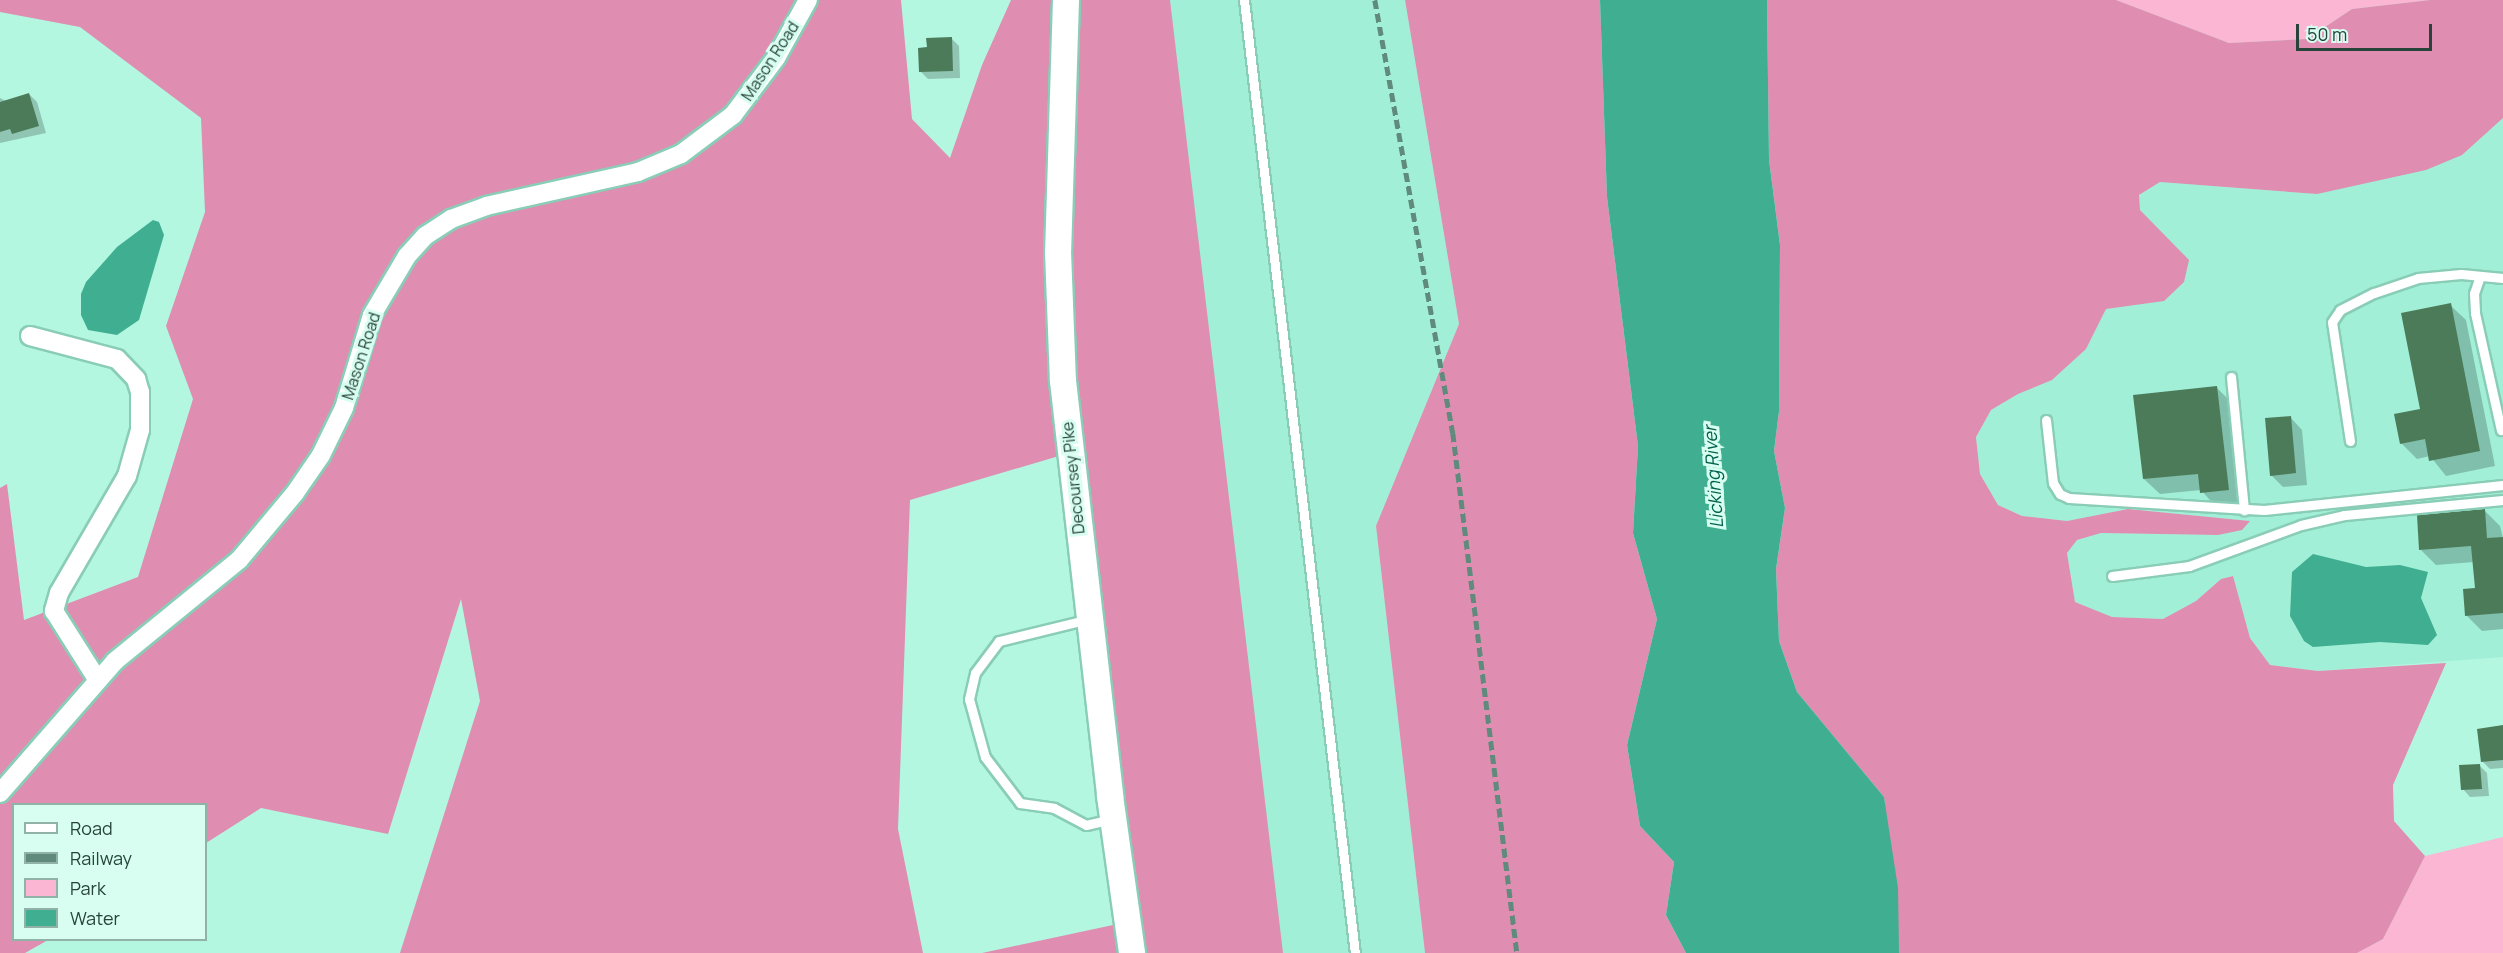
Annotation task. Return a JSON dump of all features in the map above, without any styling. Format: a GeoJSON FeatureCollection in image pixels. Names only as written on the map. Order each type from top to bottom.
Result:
{"type":"FeatureCollection","features":[{"type":"Feature","properties":{"kind":"main road","name":"Decoursey Pike"},"geometry":{"type":"LineString","coordinates":[[1066,0],[1059,146],[1061,334],[1070,453],[1089,619],[1132,953]]}},
{"type":"Feature","properties":{"kind":"street","name":"Mason Road"},"geometry":{"type":"LineString","coordinates":[[0,793],[115,660],[239,560],[295,493],[321,455],[344,408],[376,306],[407,256],[424,236],[451,219],[486,206],[638,172],[681,154],[734,115],[776,58],[808,0]]}},
{"type":"Feature","properties":{"kind":"street"},"geometry":{"type":"LineString","coordinates":[[30,336],[117,359],[132,374],[140,392],[140,430],[127,476],[59,593],[54,611],[97,679]]}},
{"type":"Feature","properties":{"kind":"lane"},"geometry":{"type":"LineString","coordinates":[[1244,0],[1355,953]]}},
{"type":"Feature","properties":{"kind":"lane"},"geometry":{"type":"LineString","coordinates":[[2350,441],[2332,322],[2340,310],[2374,293],[2418,278],[2480,276],[2503,278]]}},
{"type":"Feature","properties":{"kind":"lane"},"geometry":{"type":"LineString","coordinates":[[2480,276],[2474,293],[2475,314],[2501,430]]}},
{"type":"Feature","properties":{"kind":"lane"},"geometry":{"type":"LineString","coordinates":[[2231,377],[2244,510]]}},
{"type":"Feature","properties":{"kind":"lane"},"geometry":{"type":"LineString","coordinates":[[2046,420],[2053,483],[2060,494],[2092,501],[2244,510],[2503,484]]}},
{"type":"Feature","properties":{"kind":"lane"},"geometry":{"type":"LineString","coordinates":[[2112,576],[2189,566],[2301,525],[2344,515],[2503,500]]}},
{"type":"Feature","properties":{"kind":"lane"},"geometry":{"type":"LineString","coordinates":[[1089,619],[999,641],[975,673],[969,699],[985,757],[1020,803],[1054,808],[1086,825],[1113,819]]}},
{"type":"Feature","properties":{"kind":"shaded area"},"geometry":{"type":"Polygon","coordinates":[[[0,0],[901,0],[912,119],[950,158],[982,65],[1011,0],[1170,0],[1283,953],[982,953],[1127,922],[1069,453],[910,500],[898,829],[923,953],[400,953],[480,701],[461,599],[388,834],[261,808],[207,842],[207,803],[12,803],[12,941],[46,941],[25,953],[0,953],[0,488],[7,484],[24,620],[138,577],[193,399],[166,326],[205,212],[201,118],[80,27],[0,12],[0,0]]]}},
{"type":"Feature","properties":{"kind":"shaded area"},"geometry":{"type":"Polygon","coordinates":[[[1066,0],[1405,0],[1459,324],[1376,526],[1425,953],[1132,953],[1066,0]]]}},
{"type":"Feature","properties":{"kind":"shaded area"},"geometry":{"type":"Polygon","coordinates":[[[1405,0],[1600,0],[1607,197],[1638,446],[1633,533],[1657,619],[1627,745],[1640,826],[1674,862],[1666,915],[1686,953],[1425,953],[1376,526],[1459,324],[1405,0]]]}},
{"type":"Feature","properties":{"kind":"shaded area"},"geometry":{"type":"Polygon","coordinates":[[[1767,0],[2116,0],[2229,43],[2307,39],[2352,9],[2430,0],[2503,0],[2503,118],[2462,155],[2426,170],[2317,194],[2160,182],[2139,195],[2140,210],[2189,260],[2184,282],[2164,301],[2106,309],[2086,349],[2052,380],[2018,394],[1991,410],[1976,437],[1980,474],[1998,505],[2022,516],[2067,521],[2128,509],[2250,521],[2242,530],[2218,535],[2101,533],[2077,540],[2067,553],[2075,602],[2112,617],[2163,619],[2196,601],[2221,579],[2233,576],[2250,638],[2270,665],[2318,671],[2446,663],[2393,785],[2394,821],[2425,856],[2383,939],[2357,953],[1899,953],[1884,797],[1797,692],[1779,641],[1776,569],[1785,508],[1774,451],[1779,411],[1780,245],[1769,160],[1767,0]]]}},
{"type":"Feature","properties":{"kind":"shaded area"},"geometry":{"type":"Polygon","coordinates":[[[2503,118],[2503,657],[2318,671],[2270,665],[2250,638],[2232,576],[2221,579],[2196,601],[2163,619],[2111,617],[2075,602],[2067,553],[2077,540],[2101,533],[2218,535],[2250,521],[2128,509],[2067,521],[2022,516],[1998,505],[1980,474],[1976,437],[1991,410],[2018,394],[2052,380],[2086,349],[2106,309],[2132,304],[2158,230],[2140,210],[2138,196],[2160,182],[2317,194],[2462,155],[2503,118]]]}},
{"type":"Feature","properties":{"kind":"green space"},"geometry":{"type":"Polygon","coordinates":[[[2116,0],[2430,0],[2352,9],[2307,39],[2229,43],[2116,0]]]}},
{"type":"Feature","properties":{"kind":"green space"},"geometry":{"type":"Polygon","coordinates":[[[2503,837],[2503,953],[2357,953],[2383,939],[2425,856],[2503,837]]]}},
{"type":"Feature","properties":{"kind":"water","name":"Licking River"},"geometry":{"type":"Polygon","coordinates":[[[1600,0],[1767,0],[1769,160],[1780,245],[1779,411],[1774,451],[1785,508],[1776,569],[1779,641],[1797,692],[1884,797],[1898,888],[1899,953],[1686,953],[1666,915],[1674,862],[1640,826],[1627,745],[1657,619],[1633,533],[1638,446],[1607,197],[1600,0]]]}},
{"type":"Feature","properties":{"kind":"water"},"geometry":{"type":"Polygon","coordinates":[[[153,220],[159,222],[164,235],[139,320],[117,335],[88,330],[81,315],[81,294],[86,282],[117,247],[153,220]]]}},
{"type":"Feature","properties":{"kind":"water"},"geometry":{"type":"Polygon","coordinates":[[[2313,554],[2366,567],[2400,565],[2428,572],[2421,598],[2437,635],[2428,645],[2380,642],[2313,647],[2304,641],[2290,616],[2292,572],[2313,554]]]}},
{"type":"Feature","properties":{"kind":"building"},"geometry":{"type":"Polygon","coordinates":[[[952,37],[953,71],[919,72],[918,48],[927,47],[926,38],[952,37]]]}},
{"type":"Feature","properties":{"kind":"building"},"geometry":{"type":"Polygon","coordinates":[[[29,93],[39,126],[12,134],[10,129],[0,132],[0,102],[29,93]]]}},
{"type":"Feature","properties":{"kind":"building"},"geometry":{"type":"Polygon","coordinates":[[[2451,303],[2480,451],[2429,461],[2425,439],[2400,444],[2394,414],[2420,409],[2401,313],[2451,303]]]}},
{"type":"Feature","properties":{"kind":"building"},"geometry":{"type":"Polygon","coordinates":[[[2217,386],[2229,490],[2200,493],[2198,474],[2143,479],[2133,395],[2217,386]]]}},
{"type":"Feature","properties":{"kind":"building"},"geometry":{"type":"Polygon","coordinates":[[[2291,416],[2296,473],[2270,476],[2265,418],[2291,416]]]}},
{"type":"Feature","properties":{"kind":"building"},"geometry":{"type":"Polygon","coordinates":[[[2485,509],[2487,538],[2503,537],[2503,613],[2465,616],[2463,589],[2475,588],[2471,546],[2419,550],[2417,515],[2485,509]]]}},
{"type":"Feature","properties":{"kind":"building"},"geometry":{"type":"Polygon","coordinates":[[[2503,725],[2503,760],[2481,762],[2477,729],[2503,725]]]}},
{"type":"Feature","properties":{"kind":"building"},"geometry":{"type":"Polygon","coordinates":[[[2480,764],[2482,789],[2461,790],[2459,765],[2480,764]]]}},
{"type":"Feature","properties":{"kind":"railway"},"geometry":{"type":"LineString","coordinates":[[1375,0],[1453,433],[1517,953]]}}]}
